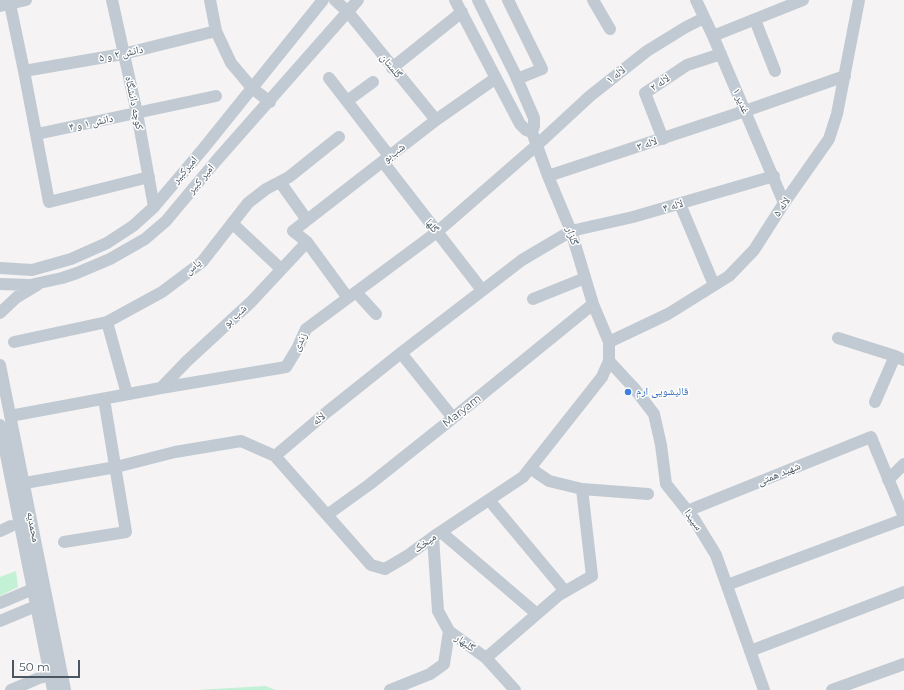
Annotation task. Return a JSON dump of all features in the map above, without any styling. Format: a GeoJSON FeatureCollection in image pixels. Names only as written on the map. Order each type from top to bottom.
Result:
{"type":"FeatureCollection","features":[{"type":"Feature","properties":{"kind":"street"},"geometry":{"type":"LineString","coordinates":[[26,0],[5,5],[24,71],[49,202],[149,177]]}},
{"type":"Feature","properties":{"kind":"street","name":"کوچه دانشگاه"},"geometry":{"type":"LineString","coordinates":[[112,0],[154,207]]}},
{"type":"Feature","properties":{"kind":"street"},"geometry":{"type":"LineString","coordinates":[[210,0],[216,31],[231,63],[252,88],[270,102]]}},
{"type":"Feature","properties":{"kind":"street","name":"امیرکبیر"},"geometry":{"type":"LineString","coordinates":[[0,268],[32,270],[71,259],[106,243],[133,226],[154,207],[203,149],[323,0]]}},
{"type":"Feature","properties":{"kind":"street","name":"گلستان"},"geometry":{"type":"LineString","coordinates":[[335,0],[348,12],[392,68],[436,120]]}},
{"type":"Feature","properties":{"kind":"street","name":"امیر کبیر"},"geometry":{"type":"LineString","coordinates":[[0,284],[19,285],[41,283],[62,278],[110,259],[145,239],[166,221],[216,161],[270,102],[358,0]]}},
{"type":"Feature","properties":{"kind":"street","name":"گلزار"},"geometry":{"type":"LineString","coordinates":[[455,0],[520,124],[526,130],[532,132]]}},
{"type":"Feature","properties":{"kind":"street","name":"گلزار"},"geometry":{"type":"LineString","coordinates":[[478,0],[517,79],[534,118],[532,132],[548,176],[571,231],[593,304],[609,342]]}},
{"type":"Feature","properties":{"kind":"street"},"geometry":{"type":"LineString","coordinates":[[508,0],[542,69],[517,79]]}},
{"type":"Feature","properties":{"kind":"street"},"geometry":{"type":"LineString","coordinates":[[593,0],[610,28]]}},
{"type":"Feature","properties":{"kind":"street","name":"غدیر ۱"},"geometry":{"type":"LineString","coordinates":[[696,0],[774,176],[784,203]]}},
{"type":"Feature","properties":{"kind":"street"},"geometry":{"type":"LineString","coordinates":[[713,36],[802,0]]}},
{"type":"Feature","properties":{"kind":"street","name":"لاله ۵"},"geometry":{"type":"LineString","coordinates":[[609,342],[668,314],[729,276],[750,254],[829,139],[837,114],[859,0]]}},
{"type":"Feature","properties":{"kind":"street"},"geometry":{"type":"LineString","coordinates":[[392,68],[462,12]]}},
{"type":"Feature","properties":{"kind":"street","name":"لاله ۱"},"geometry":{"type":"LineString","coordinates":[[537,145],[590,96],[647,51],[686,27],[704,18]]}},
{"type":"Feature","properties":{"kind":"street"},"geometry":{"type":"LineString","coordinates":[[755,20],[775,71]]}},
{"type":"Feature","properties":{"kind":"street","name":"دانش ۲ و ۵"},"geometry":{"type":"LineString","coordinates":[[24,71],[123,54],[216,31]]}},
{"type":"Feature","properties":{"kind":"street","name":"لاله ۲"},"geometry":{"type":"LineString","coordinates":[[663,139],[645,93],[687,65],[721,54]]}},
{"type":"Feature","properties":{"kind":"street","name":"لاله ۳"},"geometry":{"type":"LineString","coordinates":[[548,176],[745,112],[845,76]]}},
{"type":"Feature","properties":{"kind":"street","name":"گلها"},"geometry":{"type":"LineString","coordinates":[[329,78],[347,101],[437,232],[482,290]]}},
{"type":"Feature","properties":{"kind":"street","name":"شب‌بو"},"geometry":{"type":"LineString","coordinates":[[307,242],[293,231],[436,120],[496,78]]}},
{"type":"Feature","properties":{"kind":"street"},"geometry":{"type":"LineString","coordinates":[[347,101],[373,82]]}},
{"type":"Feature","properties":{"kind":"street","name":"دانش ۱ و ۴"},"geometry":{"type":"LineString","coordinates":[[37,134],[216,96]]}},
{"type":"Feature","properties":{"kind":"street","name":"یاس"},"geometry":{"type":"LineString","coordinates":[[14,342],[107,322],[162,292],[202,262],[248,203],[266,189],[289,178],[339,137]]}},
{"type":"Feature","properties":{"kind":"street","name":"زندی"},"geometry":{"type":"LineString","coordinates":[[10,416],[127,394],[286,367],[297,349],[306,329],[437,232],[537,145]]}},
{"type":"Feature","properties":{"kind":"street","name":"لاله ۴"},"geometry":{"type":"LineString","coordinates":[[571,231],[633,217],[774,176]]}},
{"type":"Feature","properties":{"kind":"street"},"geometry":{"type":"LineString","coordinates":[[280,182],[306,220]]}},
{"type":"Feature","properties":{"kind":"street"},"geometry":{"type":"LineString","coordinates":[[680,204],[714,285]]}},
{"type":"Feature","properties":{"kind":"street"},"geometry":{"type":"LineString","coordinates":[[232,223],[281,270]]}},
{"type":"Feature","properties":{"kind":"street","name":"لاله"},"geometry":{"type":"LineString","coordinates":[[275,456],[327,412],[482,290],[522,260],[571,231]]}},
{"type":"Feature","properties":{"kind":"street"},"geometry":{"type":"LineString","coordinates":[[307,242],[352,295],[376,314]]}},
{"type":"Feature","properties":{"kind":"street","name":"شب بو"},"geometry":{"type":"LineString","coordinates":[[161,388],[187,361],[251,302],[307,242]]}},
{"type":"Feature","properties":{"kind":"street"},"geometry":{"type":"LineString","coordinates":[[533,299],[585,278]]}},
{"type":"Feature","properties":{"kind":"street"},"geometry":{"type":"LineString","coordinates":[[0,313],[17,297],[41,283]]}},
{"type":"Feature","properties":{"kind":"street","name":"Maryam"},"geometry":{"type":"LineString","coordinates":[[327,514],[370,484],[593,304]]}},
{"type":"Feature","properties":{"kind":"street"},"geometry":{"type":"LineString","coordinates":[[107,322],[127,394]]}},
{"type":"Feature","properties":{"kind":"street"},"geometry":{"type":"LineString","coordinates":[[838,338],[899,358],[875,402]]}},
{"type":"Feature","properties":{"kind":"street"},"geometry":{"type":"LineString","coordinates":[[609,342],[610,361]]}},
{"type":"Feature","properties":{"kind":"street"},"geometry":{"type":"LineString","coordinates":[[401,353],[453,418]]}},
{"type":"Feature","properties":{"kind":"street","name":"میخک"},"geometry":{"type":"LineString","coordinates":[[275,456],[371,565],[385,569],[407,556],[523,478],[602,377],[610,361]]}},
{"type":"Feature","properties":{"kind":"street","name":"سپیدا"},"geometry":{"type":"LineString","coordinates":[[610,361],[634,388],[654,414],[661,445],[666,484],[694,519],[716,555],[764,690]]}},
{"type":"Feature","properties":{"kind":"street","name":"محمدیه"},"geometry":{"type":"LineString","coordinates":[[0,365],[25,483],[65,690]]}},
{"type":"Feature","properties":{"kind":"street"},"geometry":{"type":"LineString","coordinates":[[64,542],[126,532],[104,399]]}},
{"type":"Feature","properties":{"kind":"street","name":"محمدیه"},"geometry":{"type":"LineString","coordinates":[[0,425],[53,690]]}},
{"type":"Feature","properties":{"kind":"street","name":"شهید همتی"},"geometry":{"type":"LineString","coordinates":[[687,511],[870,437],[888,480]]}},
{"type":"Feature","properties":{"kind":"street"},"geometry":{"type":"LineString","coordinates":[[25,483],[116,467],[175,452],[241,441],[275,456]]}},
{"type":"Feature","properties":{"kind":"street"},"geometry":{"type":"LineString","coordinates":[[726,585],[904,518],[888,480],[904,464]]}},
{"type":"Feature","properties":{"kind":"street"},"geometry":{"type":"LineString","coordinates":[[530,468],[549,481],[582,489],[648,494]]}},
{"type":"Feature","properties":{"kind":"street"},"geometry":{"type":"LineString","coordinates":[[486,658],[559,595],[592,576],[582,489]]}},
{"type":"Feature","properties":{"kind":"street"},"geometry":{"type":"LineString","coordinates":[[489,500],[565,591]]}},
{"type":"Feature","properties":{"kind":"street"},"geometry":{"type":"LineString","coordinates":[[0,531],[11,526]]}},
{"type":"Feature","properties":{"kind":"street"},"geometry":{"type":"LineString","coordinates":[[437,535],[537,614]]}},
{"type":"Feature","properties":{"kind":"street","name":"گلبهار"},"geometry":{"type":"LineString","coordinates":[[437,535],[438,611],[449,631],[486,658],[515,690]]}},
{"type":"Feature","properties":{"kind":"street"},"geometry":{"type":"LineString","coordinates":[[0,603],[33,589]]}},
{"type":"Feature","properties":{"kind":"street"},"geometry":{"type":"LineString","coordinates":[[750,651],[904,592]]}},
{"type":"Feature","properties":{"kind":"street"},"geometry":{"type":"LineString","coordinates":[[0,621],[36,606]]}},
{"type":"Feature","properties":{"kind":"street"},"geometry":{"type":"LineString","coordinates":[[390,690],[430,674],[444,664],[449,631]]}},
{"type":"Feature","properties":{"kind":"street"},"geometry":{"type":"LineString","coordinates":[[832,690],[904,664]]}},
{"type":"Feature","properties":{"kind":"street"},"geometry":{"type":"LineString","coordinates":[[11,690],[50,675]]}},
{"type":"Feature","properties":{"kind":"green space"},"geometry":{"type":"Polygon","coordinates":[[[16,571],[18,587],[0,596],[0,577],[16,571]]]}},
{"type":"Feature","properties":{"kind":"green space"},"geometry":{"type":"Polygon","coordinates":[[[266,686],[275,690],[196,690],[266,686]]]}},
{"type":"Feature","properties":{"kind":"place","name":"قالیشویی ارم"},"geometry":{"type":"Point","coordinates":[628,392]}}]}
